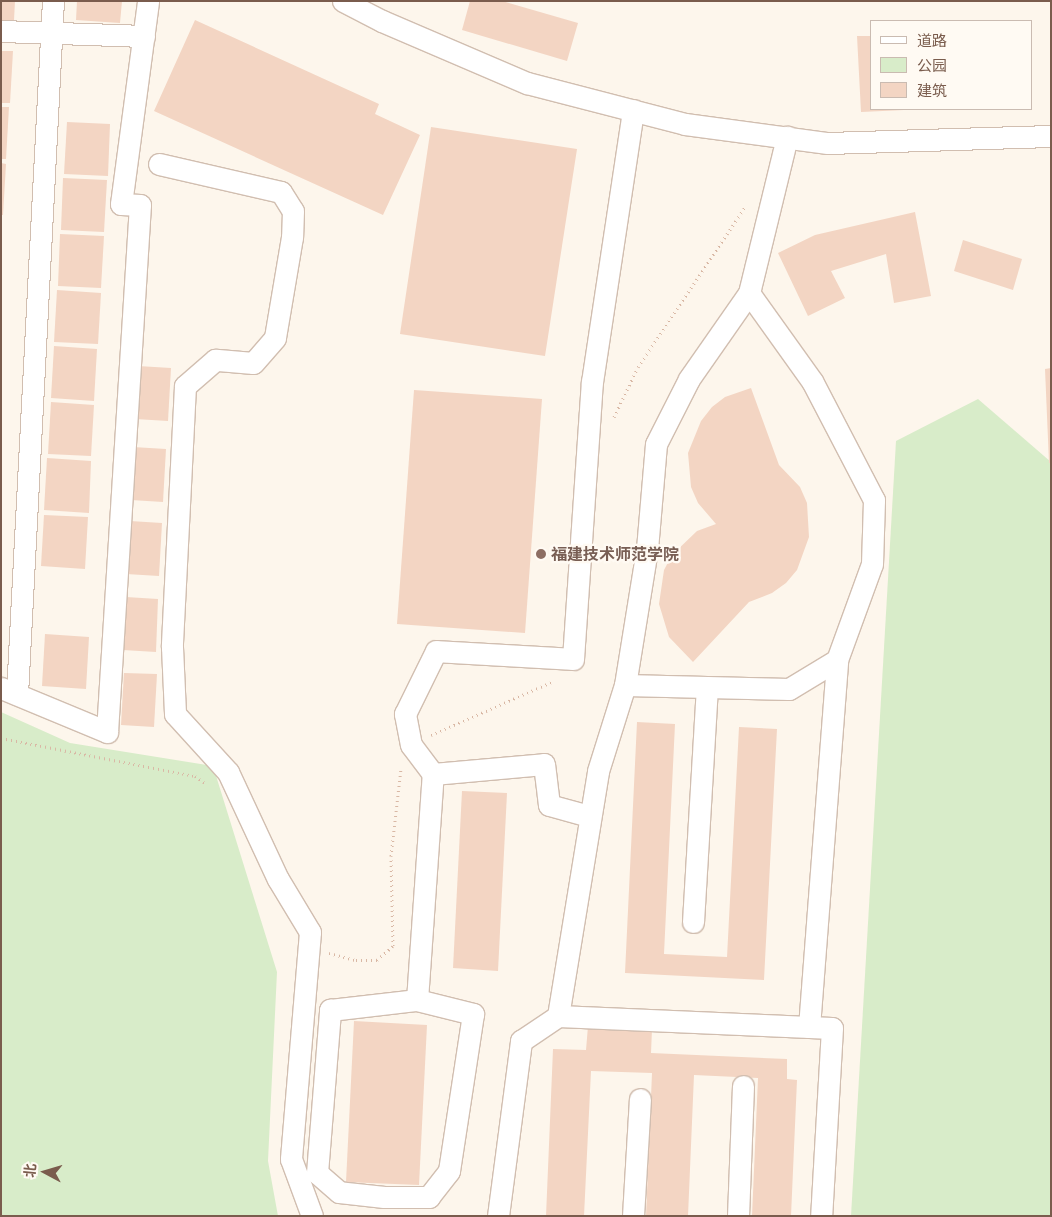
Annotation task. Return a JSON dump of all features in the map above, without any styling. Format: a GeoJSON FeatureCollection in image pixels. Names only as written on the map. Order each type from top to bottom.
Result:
{"type":"FeatureCollection","features":[{"type":"Feature","properties":{"kind":"street"},"geometry":{"type":"LineString","coordinates":[[53,1],[9,691],[107,732],[140,206],[121,204],[148,1]]}},
{"type":"Feature","properties":{"kind":"street"},"geometry":{"type":"LineString","coordinates":[[343,1],[382,22],[527,83],[685,124],[828,143],[1051,136]]}},
{"type":"Feature","properties":{"kind":"street"},"geometry":{"type":"LineString","coordinates":[[1,31],[144,36]]}},
{"type":"Feature","properties":{"kind":"street"},"geometry":{"type":"LineString","coordinates":[[416,1000],[433,774],[411,745],[405,714],[436,651],[573,659],[592,382],[633,110]]}},
{"type":"Feature","properties":{"kind":"street"},"geometry":{"type":"LineString","coordinates":[[558,1016],[589,816],[598,771],[625,685],[647,549],[656,444],[689,379],[749,293],[787,137]]}},
{"type":"Feature","properties":{"kind":"street"},"geometry":{"type":"LineString","coordinates":[[159,164],[281,192],[293,211],[292,237],[274,338],[254,363],[215,360],[185,386],[172,646],[175,714],[228,772],[278,879],[310,932],[291,1159],[312,1216]]}},
{"type":"Feature","properties":{"kind":"street"},"geometry":{"type":"LineString","coordinates":[[749,293],[812,382],[874,500],[872,564],[836,660],[809,1027]]}},
{"type":"Feature","properties":{"kind":"street"},"geometry":{"type":"LineString","coordinates":[[625,685],[789,688],[836,660]]}},
{"type":"Feature","properties":{"kind":"street"},"geometry":{"type":"LineString","coordinates":[[693,922],[707,687]]}},
{"type":"Feature","properties":{"kind":"street"},"geometry":{"type":"LineString","coordinates":[[433,774],[544,764],[549,805],[589,816]]}},
{"type":"Feature","properties":{"kind":"street"},"geometry":{"type":"LineString","coordinates":[[416,1000],[473,1014],[449,1170],[428,1197],[384,1197],[340,1192],[318,1173],[330,1010],[416,1000]]}},
{"type":"Feature","properties":{"kind":"street"},"geometry":{"type":"LineString","coordinates":[[498,1216],[520,1042],[558,1016],[832,1028],[821,1216]]}},
{"type":"Feature","properties":{"kind":"street"},"geometry":{"type":"LineString","coordinates":[[738,1216],[744,1086]]}},
{"type":"Feature","properties":{"kind":"street"},"geometry":{"type":"LineString","coordinates":[[633,1216],[640,1099]]}},
{"type":"Feature","properties":{"kind":"green space"},"geometry":{"type":"Polygon","coordinates":[[[978,399],[1051,462],[1051,1216],[851,1216],[896,441],[978,399]]]}},
{"type":"Feature","properties":{"kind":"green space"},"geometry":{"type":"Polygon","coordinates":[[[1,712],[70,743],[213,766],[277,972],[268,1161],[278,1216],[1,1216],[1,712]]]}},
{"type":"Feature","properties":{"kind":"building"},"geometry":{"type":"Polygon","coordinates":[[[1,1],[15,1],[14,20],[1,20],[1,1]]]}},
{"type":"Feature","properties":{"kind":"building"},"geometry":{"type":"Polygon","coordinates":[[[77,1],[122,1],[120,23],[76,20],[77,1]]]}},
{"type":"Feature","properties":{"kind":"building"},"geometry":{"type":"Polygon","coordinates":[[[470,1],[502,1],[578,23],[567,61],[462,30],[470,1]]]}},
{"type":"Feature","properties":{"kind":"building"},"geometry":{"type":"Polygon","coordinates":[[[195,20],[379,104],[375,114],[420,135],[383,215],[154,111],[195,20]]]}},
{"type":"Feature","properties":{"kind":"building"},"geometry":{"type":"Polygon","coordinates":[[[857,36],[870,36],[870,110],[904,110],[861,112],[857,36]]]}},
{"type":"Feature","properties":{"kind":"building"},"geometry":{"type":"Polygon","coordinates":[[[1,51],[13,51],[10,103],[1,103],[1,51]]]}},
{"type":"Feature","properties":{"kind":"building"},"geometry":{"type":"Polygon","coordinates":[[[1,107],[9,107],[6,159],[1,159],[1,107]]]}},
{"type":"Feature","properties":{"kind":"building"},"geometry":{"type":"Polygon","coordinates":[[[67,122],[110,124],[108,176],[64,174],[67,122]]]}},
{"type":"Feature","properties":{"kind":"building"},"geometry":{"type":"Polygon","coordinates":[[[431,127],[577,149],[545,356],[400,334],[431,127]]]}},
{"type":"Feature","properties":{"kind":"building"},"geometry":{"type":"Polygon","coordinates":[[[1,163],[6,164],[3,215],[1,215],[1,163]]]}},
{"type":"Feature","properties":{"kind":"building"},"geometry":{"type":"Polygon","coordinates":[[[63,178],[107,180],[104,232],[61,230],[63,178]]]}},
{"type":"Feature","properties":{"kind":"building"},"geometry":{"type":"Polygon","coordinates":[[[915,212],[931,296],[894,303],[886,254],[831,271],[845,298],[808,316],[778,253],[815,235],[915,212]]]}},
{"type":"Feature","properties":{"kind":"building"},"geometry":{"type":"Polygon","coordinates":[[[60,234],[104,236],[101,288],[58,286],[60,234]]]}},
{"type":"Feature","properties":{"kind":"building"},"geometry":{"type":"Polygon","coordinates":[[[963,240],[1022,259],[1013,290],[954,271],[963,240]]]}},
{"type":"Feature","properties":{"kind":"building"},"geometry":{"type":"Polygon","coordinates":[[[57,290],[101,293],[98,344],[54,342],[57,290]]]}},
{"type":"Feature","properties":{"kind":"building"},"geometry":{"type":"Polygon","coordinates":[[[54,346],[97,349],[94,401],[51,398],[54,346]]]}},
{"type":"Feature","properties":{"kind":"building"},"geometry":{"type":"Polygon","coordinates":[[[138,366],[171,368],[168,421],[135,419],[138,366]]]}},
{"type":"Feature","properties":{"kind":"building"},"geometry":{"type":"Polygon","coordinates":[[[1051,368],[1051,463],[1049,463],[1045,369],[1051,368]]]}},
{"type":"Feature","properties":{"kind":"building"},"geometry":{"type":"Polygon","coordinates":[[[751,388],[779,465],[800,487],[807,503],[809,537],[797,570],[786,583],[772,593],[749,602],[693,662],[669,637],[659,604],[664,570],[672,555],[697,531],[716,524],[698,503],[691,487],[688,453],[701,421],[712,407],[725,397],[751,388]]]}},
{"type":"Feature","properties":{"kind":"building"},"geometry":{"type":"Polygon","coordinates":[[[414,390],[542,399],[525,633],[397,624],[414,390]]]}},
{"type":"Feature","properties":{"kind":"building"},"geometry":{"type":"Polygon","coordinates":[[[51,402],[94,405],[91,456],[48,454],[51,402]]]}},
{"type":"Feature","properties":{"kind":"building"},"geometry":{"type":"Polygon","coordinates":[[[133,447],[166,449],[163,502],[131,500],[133,447]]]}},
{"type":"Feature","properties":{"kind":"building"},"geometry":{"type":"Polygon","coordinates":[[[47,458],[91,461],[89,513],[44,510],[47,458]]]}},
{"type":"Feature","properties":{"kind":"building"},"geometry":{"type":"Polygon","coordinates":[[[44,515],[88,517],[85,569],[41,566],[44,515]]]}},
{"type":"Feature","properties":{"kind":"building"},"geometry":{"type":"Polygon","coordinates":[[[130,521],[162,523],[159,576],[126,574],[130,521]]]}},
{"type":"Feature","properties":{"kind":"building"},"geometry":{"type":"Polygon","coordinates":[[[126,597],[158,599],[156,652],[123,650],[126,597]]]}},
{"type":"Feature","properties":{"kind":"building"},"geometry":{"type":"Polygon","coordinates":[[[45,634],[89,637],[86,689],[42,686],[45,634]]]}},
{"type":"Feature","properties":{"kind":"building"},"geometry":{"type":"Polygon","coordinates":[[[124,673],[157,674],[154,727],[121,725],[124,673]]]}},
{"type":"Feature","properties":{"kind":"building"},"geometry":{"type":"Polygon","coordinates":[[[637,722],[675,724],[664,954],[727,957],[739,727],[777,729],[764,980],[625,973],[637,722]]]}},
{"type":"Feature","properties":{"kind":"building"},"geometry":{"type":"Polygon","coordinates":[[[462,791],[507,793],[498,971],[453,968],[462,791]]]}},
{"type":"Feature","properties":{"kind":"building"},"geometry":{"type":"Polygon","coordinates":[[[354,1021],[427,1025],[419,1185],[346,1182],[354,1021]]]}},
{"type":"Feature","properties":{"kind":"building"},"geometry":{"type":"Polygon","coordinates":[[[588,1026],[652,1029],[651,1053],[787,1059],[787,1079],[797,1080],[791,1216],[752,1216],[758,1078],[694,1075],[688,1216],[646,1216],[652,1073],[591,1071],[584,1216],[546,1216],[553,1049],[586,1050],[588,1026]]]}},
{"type":"Feature","properties":{"kind":"place","name":"福建技术师范学院"},"geometry":{"type":"Point","coordinates":[541,554]}}]}
